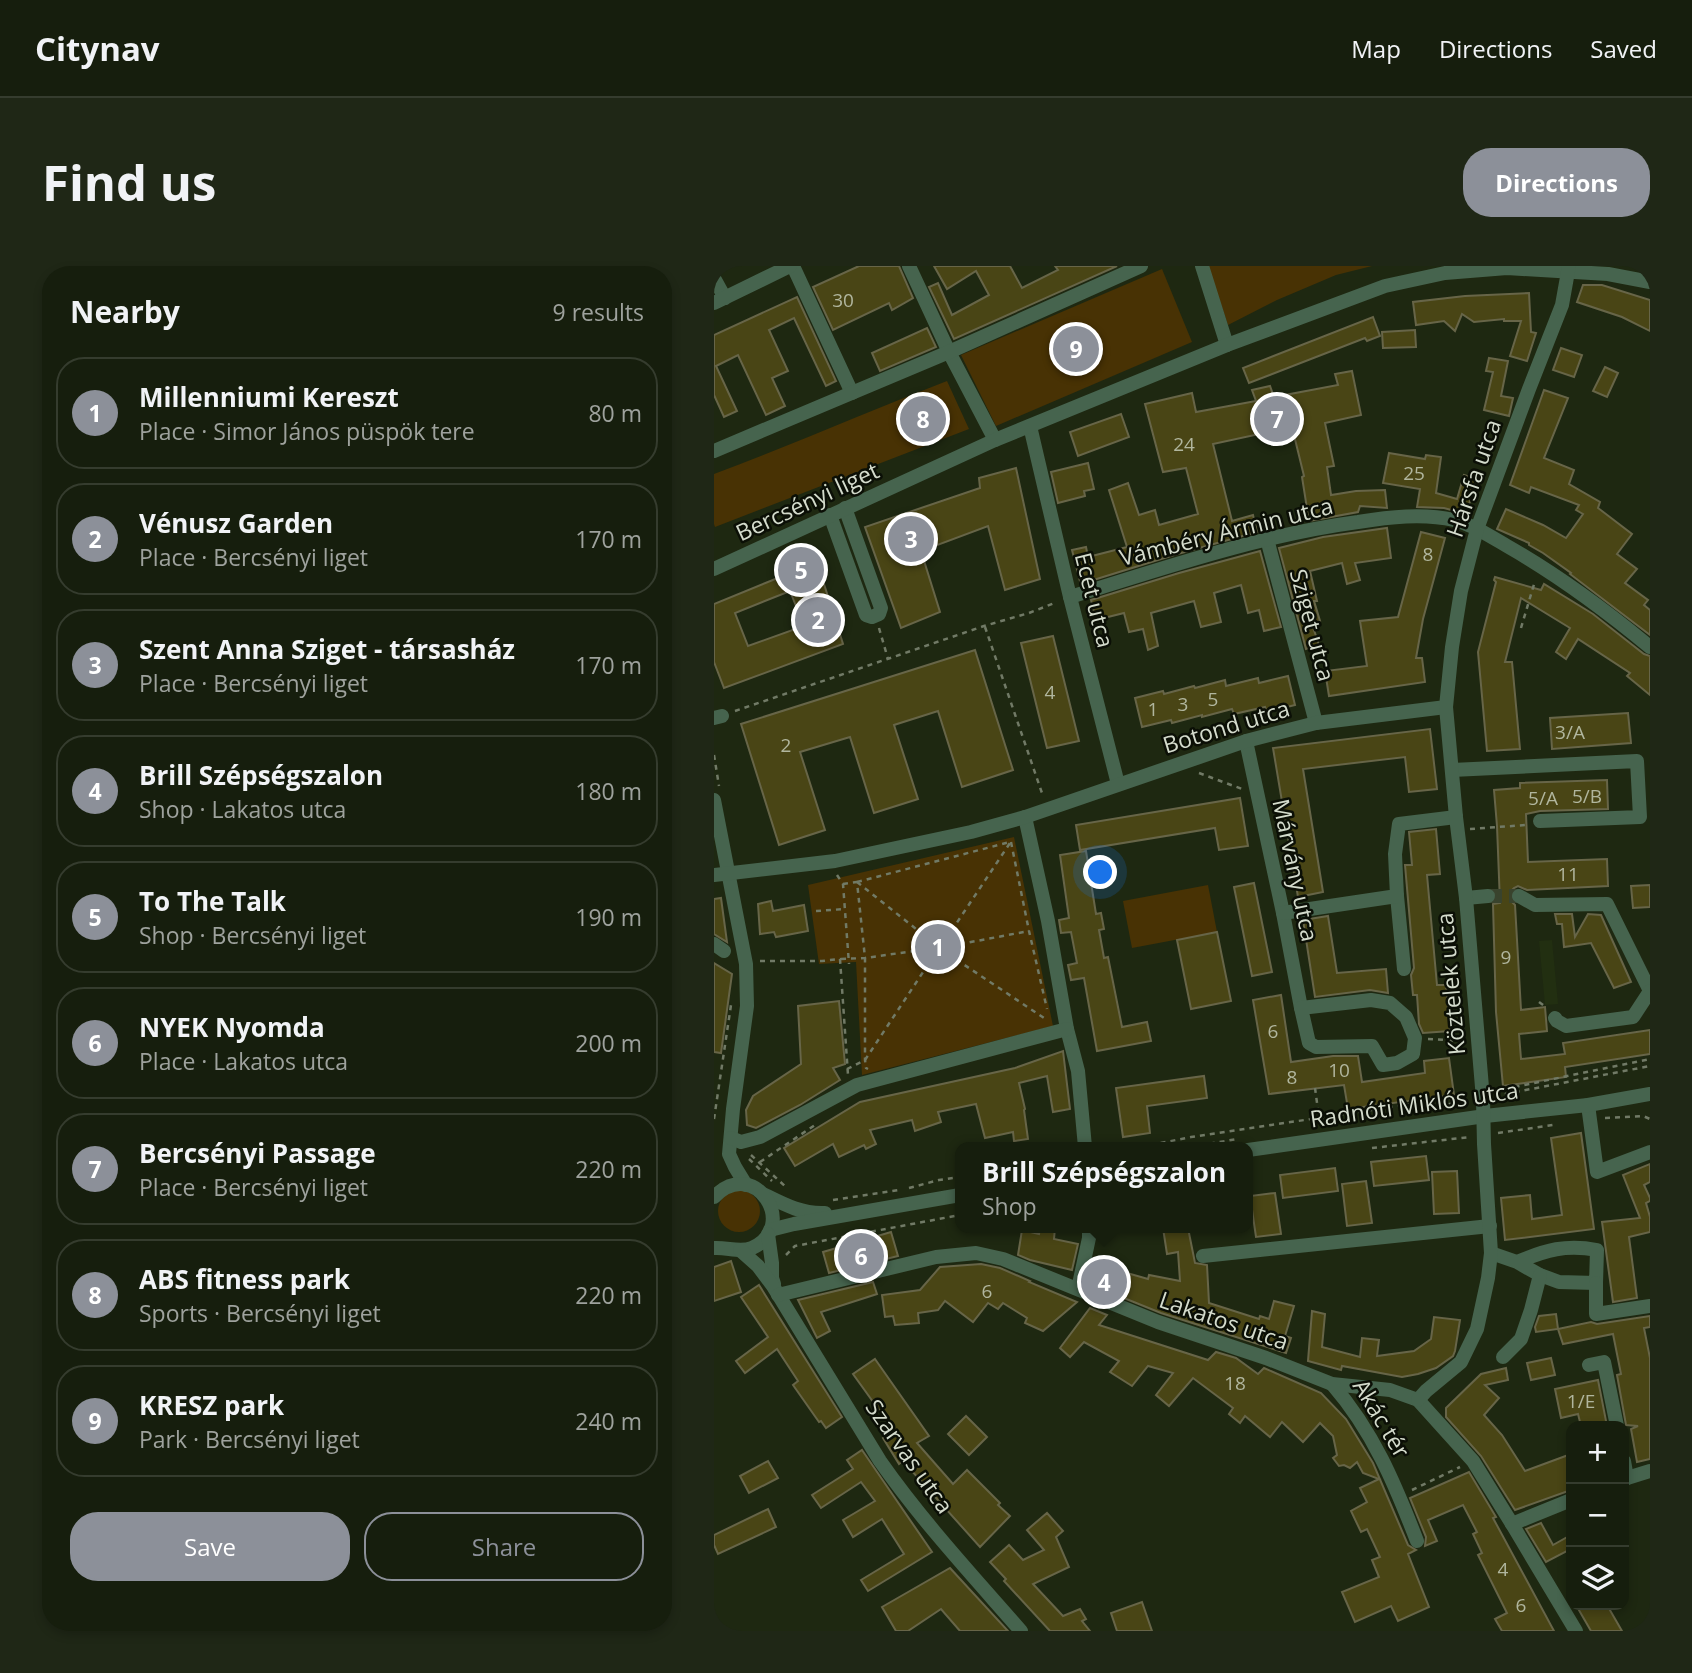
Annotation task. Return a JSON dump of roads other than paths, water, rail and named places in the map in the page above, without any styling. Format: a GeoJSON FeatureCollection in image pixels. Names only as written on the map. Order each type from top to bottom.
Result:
{"type":"FeatureCollection","features":[{"type":"Feature","properties":{"kind":"street"},"geometry":{"type":"LineString","coordinates":[[714,278],[719,301],[792,266],[852,393]]}},
{"type":"Feature","properties":{"kind":"street"},"geometry":{"type":"LineString","coordinates":[[909,266],[949,352],[995,440]]}},
{"type":"Feature","properties":{"kind":"street"},"geometry":{"type":"LineString","coordinates":[[714,451],[949,352],[1141,266]]}},
{"type":"Feature","properties":{"kind":"street"},"geometry":{"type":"LineString","coordinates":[[1202,266],[1227,345]]}},
{"type":"Feature","properties":{"kind":"street","name":"Bercsényi liget"},"geometry":{"type":"LineString","coordinates":[[714,569],[995,440],[1227,345],[1385,286],[1445,273],[1507,268],[1569,268],[1650,282]]}},
{"type":"Feature","properties":{"kind":"street","name":"Hársfa utca"},"geometry":{"type":"LineString","coordinates":[[1446,707],[1461,591],[1478,529],[1562,305],[1569,268]]}},
{"type":"Feature","properties":{"kind":"street","name":"Ecet utca"},"geometry":{"type":"LineString","coordinates":[[1030,426],[1118,784]]}},
{"type":"Feature","properties":{"kind":"street"},"geometry":{"type":"LineString","coordinates":[[830,515],[866,615],[873,617],[879,614],[881,608],[845,508]]}},
{"type":"Feature","properties":{"kind":"street","name":"Vámbéry Ármin utca"},"geometry":{"type":"LineString","coordinates":[[1070,597],[1266,539],[1322,527],[1398,516],[1454,520],[1478,529],[1540,565],[1604,609],[1650,647]]}},
{"type":"Feature","properties":{"kind":"street","name":"Sziget utca"},"geometry":{"type":"LineString","coordinates":[[1266,539],[1315,723]]}},
{"type":"Feature","properties":{"kind":"street","name":"Botond utca"},"geometry":{"type":"LineString","coordinates":[[721,874],[871,855],[971,832],[1025,817],[1246,741],[1315,723],[1446,707]]}},
{"type":"Feature","properties":{"kind":"street","name":"Köztelek utca"},"geometry":{"type":"LineString","coordinates":[[1418,1400],[1461,1362],[1477,1329],[1491,1253],[1484,1135],[1488,1095],[1478,1042],[1446,707]]}},
{"type":"Feature","properties":{"kind":"street","name":"Márvány utca"},"geometry":{"type":"LineString","coordinates":[[1246,741],[1283,913],[1301,1008],[1309,1044],[1316,1047],[1372,1046],[1383,1065],[1396,1063],[1413,1054],[1415,1038],[1406,1017],[1390,1003],[1371,1000],[1301,1008]]}},
{"type":"Feature","properties":{"kind":"street"},"geometry":{"type":"LineString","coordinates":[[1452,770],[1637,761],[1640,817],[1540,821]]}},
{"type":"Feature","properties":{"kind":"street"},"geometry":{"type":"LineString","coordinates":[[718,798],[721,874],[746,964],[747,1006],[733,1109],[730,1158],[746,1185]]}},
{"type":"Feature","properties":{"kind":"street"},"geometry":{"type":"LineString","coordinates":[[1025,817],[1078,1071],[1085,1142]]}},
{"type":"Feature","properties":{"kind":"street"},"geometry":{"type":"LineString","coordinates":[[1404,969],[1395,853],[1399,824],[1457,823]]}},
{"type":"Feature","properties":{"kind":"street"},"geometry":{"type":"LineString","coordinates":[[1466,898],[1489,896]]}},
{"type":"Feature","properties":{"kind":"street"},"geometry":{"type":"LineString","coordinates":[[1518,896],[1535,905],[1607,904],[1650,991],[1633,1017],[1566,1026],[1555,1018]]}},
{"type":"Feature","properties":{"kind":"street"},"geometry":{"type":"LineString","coordinates":[[1283,913],[1397,897]]}},
{"type":"Feature","properties":{"kind":"street"},"geometry":{"type":"LineString","coordinates":[[731,1138],[741,1142],[760,1137],[857,1085],[1068,1029]]}},
{"type":"Feature","properties":{"kind":"street","name":"Radnóti Miklós utca"},"geometry":{"type":"LineString","coordinates":[[1253,1143],[1485,1116],[1589,1112],[1650,1094]]}},
{"type":"Feature","properties":{"kind":"street"},"geometry":{"type":"LineString","coordinates":[[1589,1112],[1597,1172],[1650,1152]]}},
{"type":"Feature","properties":{"kind":"street"},"geometry":{"type":"LineString","coordinates":[[714,1197],[730,1185],[746,1185],[794,1209],[816,1213],[869,1211]]}},
{"type":"Feature","properties":{"kind":"street","name":"Szarvas utca"},"geometry":{"type":"LineString","coordinates":[[762,1194],[772,1209],[773,1219],[769,1232],[772,1278],[778,1295]]}},
{"type":"Feature","properties":{"kind":"street"},"geometry":{"type":"LineString","coordinates":[[714,1248],[749,1250],[761,1243],[769,1232],[794,1224],[955,1196]]}},
{"type":"Feature","properties":{"kind":"street"},"geometry":{"type":"LineString","coordinates":[[1203,1256],[1490,1226]]}},
{"type":"Feature","properties":{"kind":"street"},"geometry":{"type":"LineString","coordinates":[[1078,1289],[1089,1233]]}},
{"type":"Feature","properties":{"kind":"street","name":"Szarvas utca"},"geometry":{"type":"LineString","coordinates":[[714,1237],[758,1266],[892,1479],[1021,1631]]}},
{"type":"Feature","properties":{"kind":"street"},"geometry":{"type":"LineString","coordinates":[[1517,1262],[1543,1252],[1577,1246],[1597,1250],[1596,1314],[1650,1306]]}},
{"type":"Feature","properties":{"kind":"street","name":"Lakatos utca"},"geometry":{"type":"LineString","coordinates":[[778,1295],[936,1257],[976,1253],[1003,1259],[1158,1322],[1266,1358],[1332,1384]]}},
{"type":"Feature","properties":{"kind":"street"},"geometry":{"type":"LineString","coordinates":[[1491,1253],[1559,1282],[1596,1283]]}},
{"type":"Feature","properties":{"kind":"street"},"geometry":{"type":"LineString","coordinates":[[1503,1357],[1521,1339],[1540,1275]]}},
{"type":"Feature","properties":{"kind":"street"},"geometry":{"type":"LineString","coordinates":[[1589,1365],[1604,1362],[1616,1421]]}},
{"type":"Feature","properties":{"kind":"street","name":"Akác tér"},"geometry":{"type":"LineString","coordinates":[[1332,1384],[1390,1390],[1418,1400],[1473,1461],[1576,1631]]}},
{"type":"Feature","properties":{"kind":"street","name":"Akác tér"},"geometry":{"type":"LineString","coordinates":[[1332,1384],[1352,1407],[1371,1436],[1417,1541]]}},
{"type":"Feature","properties":{"kind":"street"},"geometry":{"type":"LineString","coordinates":[[1629,1478],[1650,1471]]}},
{"type":"Feature","properties":{"kind":"street"},"geometry":{"type":"LineString","coordinates":[[1512,1524],[1566,1502]]}},
{"type":"Feature","properties":{"kind":"tunnel"},"geometry":{"type":"LineString","coordinates":[[1488,896],[1519,896]]}},
{"type":"Feature","properties":{"kind":"place","name":"KRESZ park"},"geometry":{"type":"Point","coordinates":[1076,349]}},
{"type":"Feature","properties":{"kind":"place","name":"ABS fitness park"},"geometry":{"type":"Point","coordinates":[923,419]}},
{"type":"Feature","properties":{"kind":"place","name":"Bercsényi Passage"},"geometry":{"type":"Point","coordinates":[1277,419]}},
{"type":"Feature","properties":{"kind":"place","name":"Szent Anna Sziget - társasház"},"geometry":{"type":"Point","coordinates":[911,539]}},
{"type":"Feature","properties":{"kind":"place","name":"To The Talk"},"geometry":{"type":"Point","coordinates":[801,570]}},
{"type":"Feature","properties":{"kind":"place","name":"Vénusz Garden"},"geometry":{"type":"Point","coordinates":[818,620]}},
{"type":"Feature","properties":{"kind":"place","name":"Millenniumi Kereszt"},"geometry":{"type":"Point","coordinates":[938,947]}},
{"type":"Feature","properties":{"kind":"place","name":"NYEK Nyomda"},"geometry":{"type":"Point","coordinates":[861,1256]}},
{"type":"Feature","properties":{"kind":"place","name":"Brill Szépségszalon"},"geometry":{"type":"Point","coordinates":[1104,1282]}}]}
